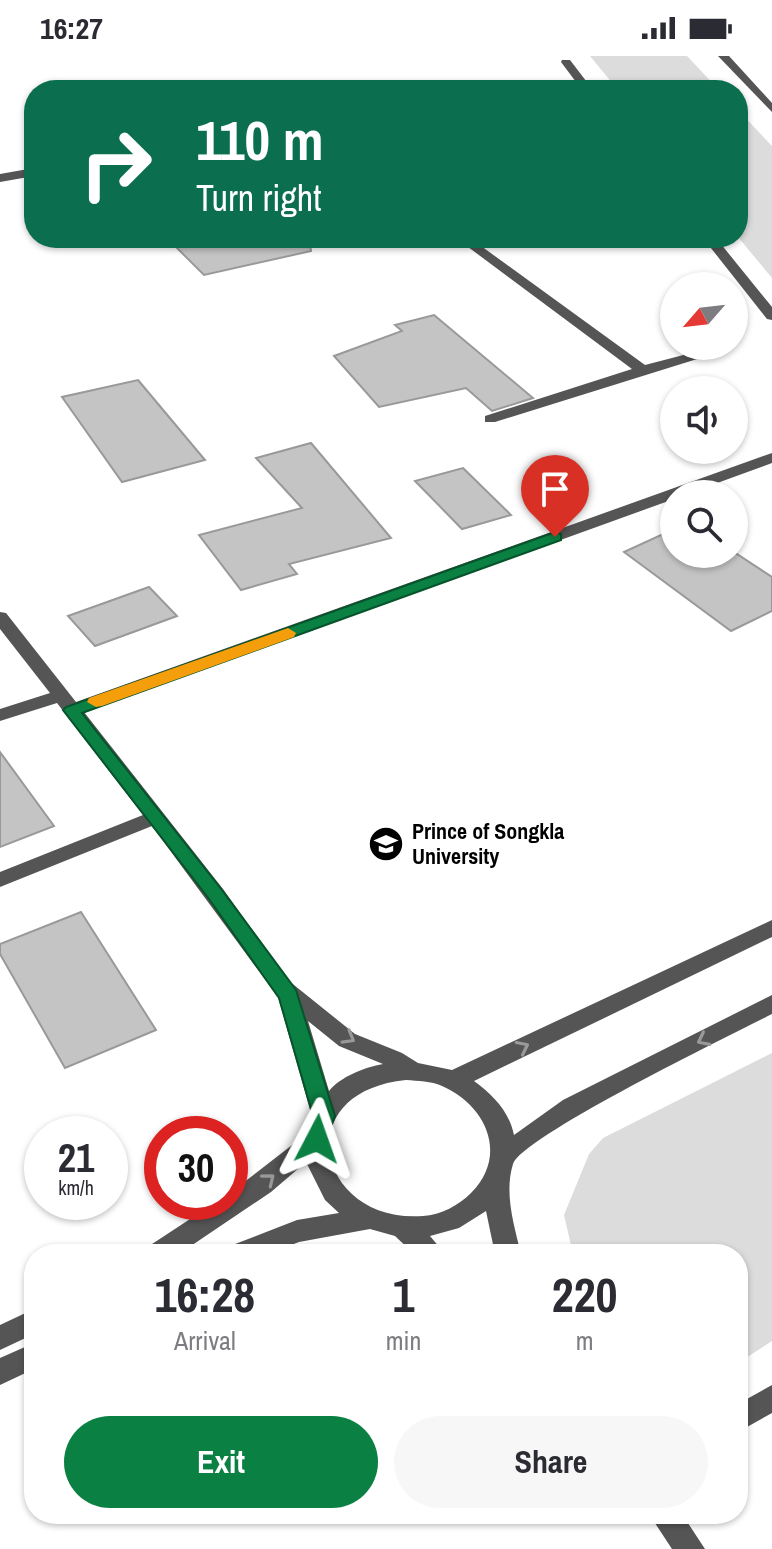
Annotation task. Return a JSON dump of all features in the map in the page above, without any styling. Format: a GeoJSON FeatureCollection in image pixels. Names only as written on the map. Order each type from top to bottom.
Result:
{"type":"FeatureCollection","features":[{"type":"Feature","properties":{"kind":"street"},"geometry":{"type":"LineString","coordinates":[[723,56],[745,80]]}},
{"type":"Feature","properties":{"kind":"street"},"geometry":{"type":"LineString","coordinates":[[566,62],[580,80]]}},
{"type":"Feature","properties":{"kind":"street"},"geometry":{"type":"LineString","coordinates":[[748,83],[772,109]]}},
{"type":"Feature","properties":{"kind":"street"},"geometry":{"type":"LineString","coordinates":[[0,178],[24,174]]}},
{"type":"Feature","properties":{"kind":"street"},"geometry":{"type":"LineString","coordinates":[[476,248],[643,370]]}},
{"type":"Feature","properties":{"kind":"street"},"geometry":{"type":"LineString","coordinates":[[717,248],[772,316]]}},
{"type":"Feature","properties":{"kind":"street"},"geometry":{"type":"LineString","coordinates":[[490,419],[681,360]]}},
{"type":"Feature","properties":{"kind":"street"},"geometry":{"type":"LineString","coordinates":[[0,715],[66,703],[772,458]]}},
{"type":"Feature","properties":{"kind":"street"},"geometry":{"type":"LineString","coordinates":[[0,617],[216,894],[289,995],[347,1040],[394,1059],[414,1072]]}},
{"type":"Feature","properties":{"kind":"street"},"geometry":{"type":"LineString","coordinates":[[0,880],[154,818]]}},
{"type":"Feature","properties":{"kind":"street"},"geometry":{"type":"LineString","coordinates":[[452,1081],[772,928]]}},
{"type":"Feature","properties":{"kind":"street"},"geometry":{"type":"LineString","coordinates":[[289,995],[320,1128]]}},
{"type":"Feature","properties":{"kind":"street"},"geometry":{"type":"LineString","coordinates":[[505,1154],[571,1107],[772,1004]]}},
{"type":"Feature","properties":{"kind":"street"},"geometry":{"type":"LineString","coordinates":[[499,1180],[481,1203],[455,1219],[424,1227],[402,1227],[369,1219],[338,1200],[322,1179],[315,1153],[320,1128],[329,1106],[349,1088],[376,1075],[437,1074],[465,1086],[487,1104],[501,1128],[505,1154],[497,1206],[506,1244]]}},
{"type":"Feature","properties":{"kind":"street"},"geometry":{"type":"LineString","coordinates":[[173,1244],[262,1185],[320,1128]]}},
{"type":"Feature","properties":{"kind":"street"},"geometry":{"type":"LineString","coordinates":[[264,1244],[297,1231],[369,1219]]}},
{"type":"Feature","properties":{"kind":"street"},"geometry":{"type":"LineString","coordinates":[[402,1227],[421,1244]]}},
{"type":"Feature","properties":{"kind":"street"},"geometry":{"type":"LineString","coordinates":[[0,1338],[24,1326]]}},
{"type":"Feature","properties":{"kind":"street"},"geometry":{"type":"LineString","coordinates":[[0,1372],[24,1360]]}},
{"type":"Feature","properties":{"kind":"street"},"geometry":{"type":"LineString","coordinates":[[748,1413],[772,1398]]}},
{"type":"Feature","properties":{"kind":"street"},"geometry":{"type":"LineString","coordinates":[[671,1524],[690,1549]]}},
{"type":"Feature","properties":{"kind":"shaded area"},"geometry":{"type":"Polygon","coordinates":[[[590,56],[687,56],[710,80],[610,80],[590,56]]]}},
{"type":"Feature","properties":{"kind":"shaded area"},"geometry":{"type":"Polygon","coordinates":[[[748,121],[772,146],[772,278],[747,248],[748,121]]]}},
{"type":"Feature","properties":{"kind":"shaded area"},"geometry":{"type":"Polygon","coordinates":[[[772,1053],[772,1341],[748,1357],[748,1244],[571,1244],[564,1215],[589,1154],[603,1138],[772,1053]]]}},
{"type":"Feature","properties":{"kind":"building"},"geometry":{"type":"Polygon","coordinates":[[[177,248],[311,248],[311,251],[204,275],[177,248]]]}},
{"type":"Feature","properties":{"kind":"building"},"geometry":{"type":"Polygon","coordinates":[[[434,315],[533,398],[492,411],[466,388],[379,407],[334,356],[402,331],[395,325],[434,315]]]}},
{"type":"Feature","properties":{"kind":"building"},"geometry":{"type":"Polygon","coordinates":[[[138,380],[205,460],[122,482],[62,397],[138,380]]]}},
{"type":"Feature","properties":{"kind":"building"},"geometry":{"type":"Polygon","coordinates":[[[311,443],[391,538],[289,564],[297,574],[241,590],[199,535],[302,508],[256,458],[311,443]]]}},
{"type":"Feature","properties":{"kind":"building"},"geometry":{"type":"Polygon","coordinates":[[[463,468],[511,515],[462,529],[415,481],[463,468]]]}},
{"type":"Feature","properties":{"kind":"building"},"geometry":{"type":"Polygon","coordinates":[[[660,535],[660,568],[748,568],[748,561],[772,577],[772,611],[731,631],[624,552],[660,535]]]}},
{"type":"Feature","properties":{"kind":"building"},"geometry":{"type":"Polygon","coordinates":[[[149,587],[177,616],[95,646],[68,616],[149,587]]]}},
{"type":"Feature","properties":{"kind":"building"},"geometry":{"type":"Polygon","coordinates":[[[0,752],[54,826],[0,847],[0,752]]]}},
{"type":"Feature","properties":{"kind":"building"},"geometry":{"type":"Polygon","coordinates":[[[81,912],[156,1030],[65,1068],[0,954],[0,944],[81,912]]]}},
{"type":"Feature","properties":{"kind":"slow traffic"},"geometry":{"type":"LineString","coordinates":[[96,702],[288,633]]}},
{"type":"Feature","properties":{"kind":"place","name":"Prince of Songkla University"},"geometry":{"type":"Point","coordinates":[386,844]}},
{"type":"Feature","properties":{"kind":"route"},"geometry":{"type":"LineString","coordinates":[[317,1139],[324,1116],[289,995],[216,894],[72,710],[555,537]]}}]}
